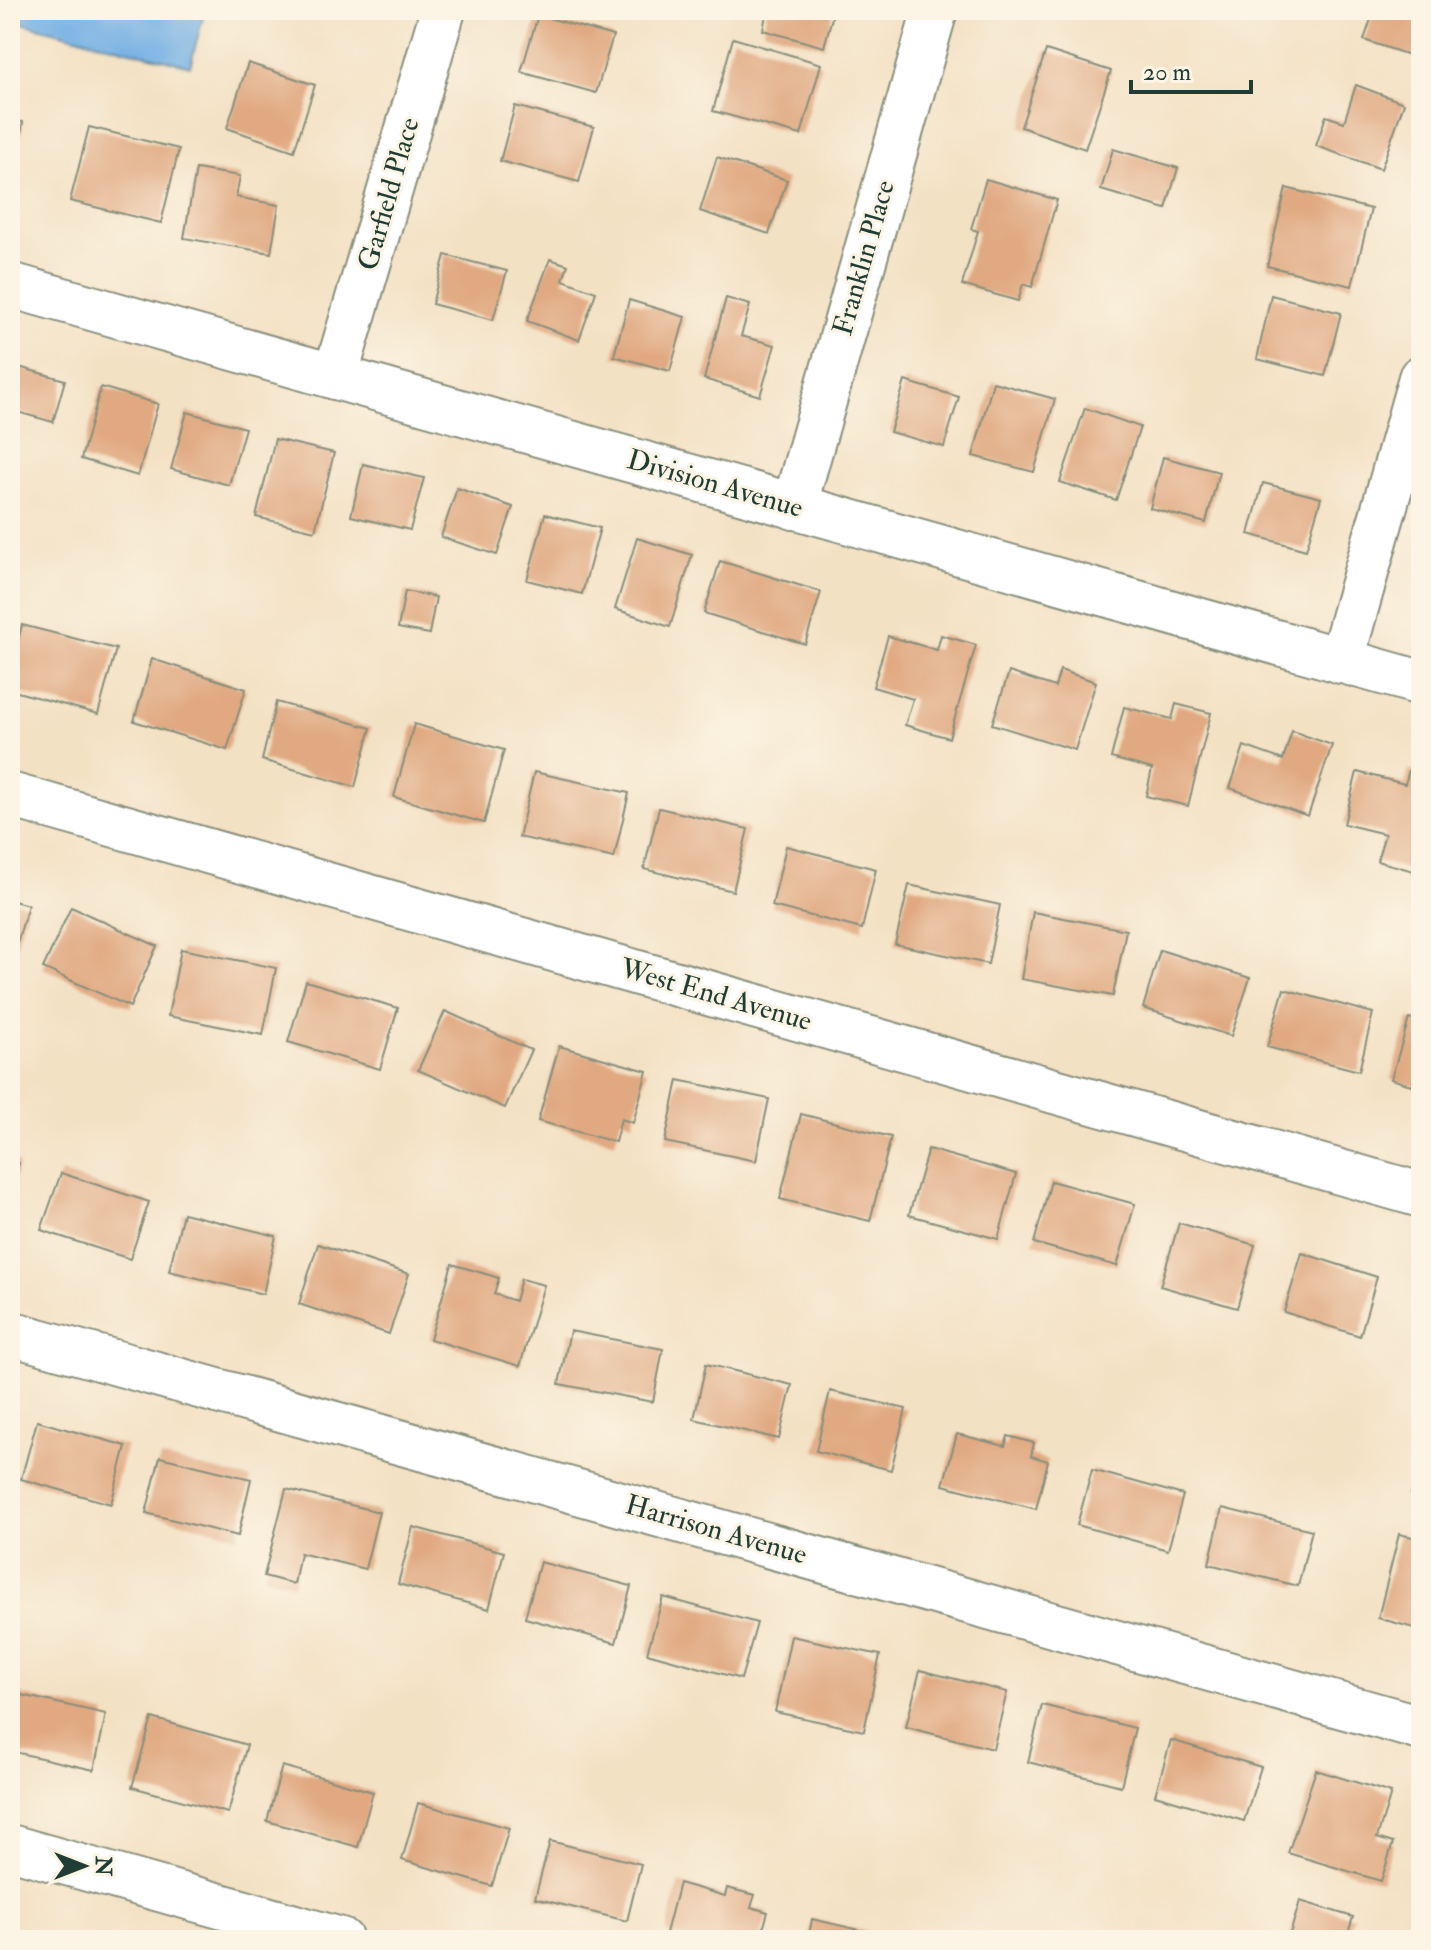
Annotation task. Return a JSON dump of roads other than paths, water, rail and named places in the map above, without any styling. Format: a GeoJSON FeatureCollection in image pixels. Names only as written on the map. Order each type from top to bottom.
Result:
{"type":"FeatureCollection","features":[{"type":"Feature","properties":{"kind":"street","name":"Garfield Place"},"geometry":{"type":"LineString","coordinates":[[335,377],[443,10]]}},
{"type":"Feature","properties":{"kind":"street","name":"Franklin Place"},"geometry":{"type":"LineString","coordinates":[[794,507],[935,10]]}},
{"type":"Feature","properties":{"kind":"street","name":"Division Avenue"},"geometry":{"type":"LineString","coordinates":[[10,285],[1421,683]]}},
{"type":"Feature","properties":{"kind":"street"},"geometry":{"type":"LineString","coordinates":[[1341,661],[1421,378]]}},
{"type":"Feature","properties":{"kind":"street","name":"West End Avenue"},"geometry":{"type":"LineString","coordinates":[[10,795],[1421,1195]]}},
{"type":"Feature","properties":{"kind":"street","name":"Harrison Avenue"},"geometry":{"type":"LineString","coordinates":[[10,1333],[1421,1728]]}},
{"type":"Feature","properties":{"kind":"street"},"geometry":{"type":"LineString","coordinates":[[10,1847],[341,1940]]}},
{"type":"Feature","properties":{"kind":"water"},"geometry":{"type":"Polygon","coordinates":[[[10,10],[205,10],[190,66],[10,20],[10,10]]]}}]}
